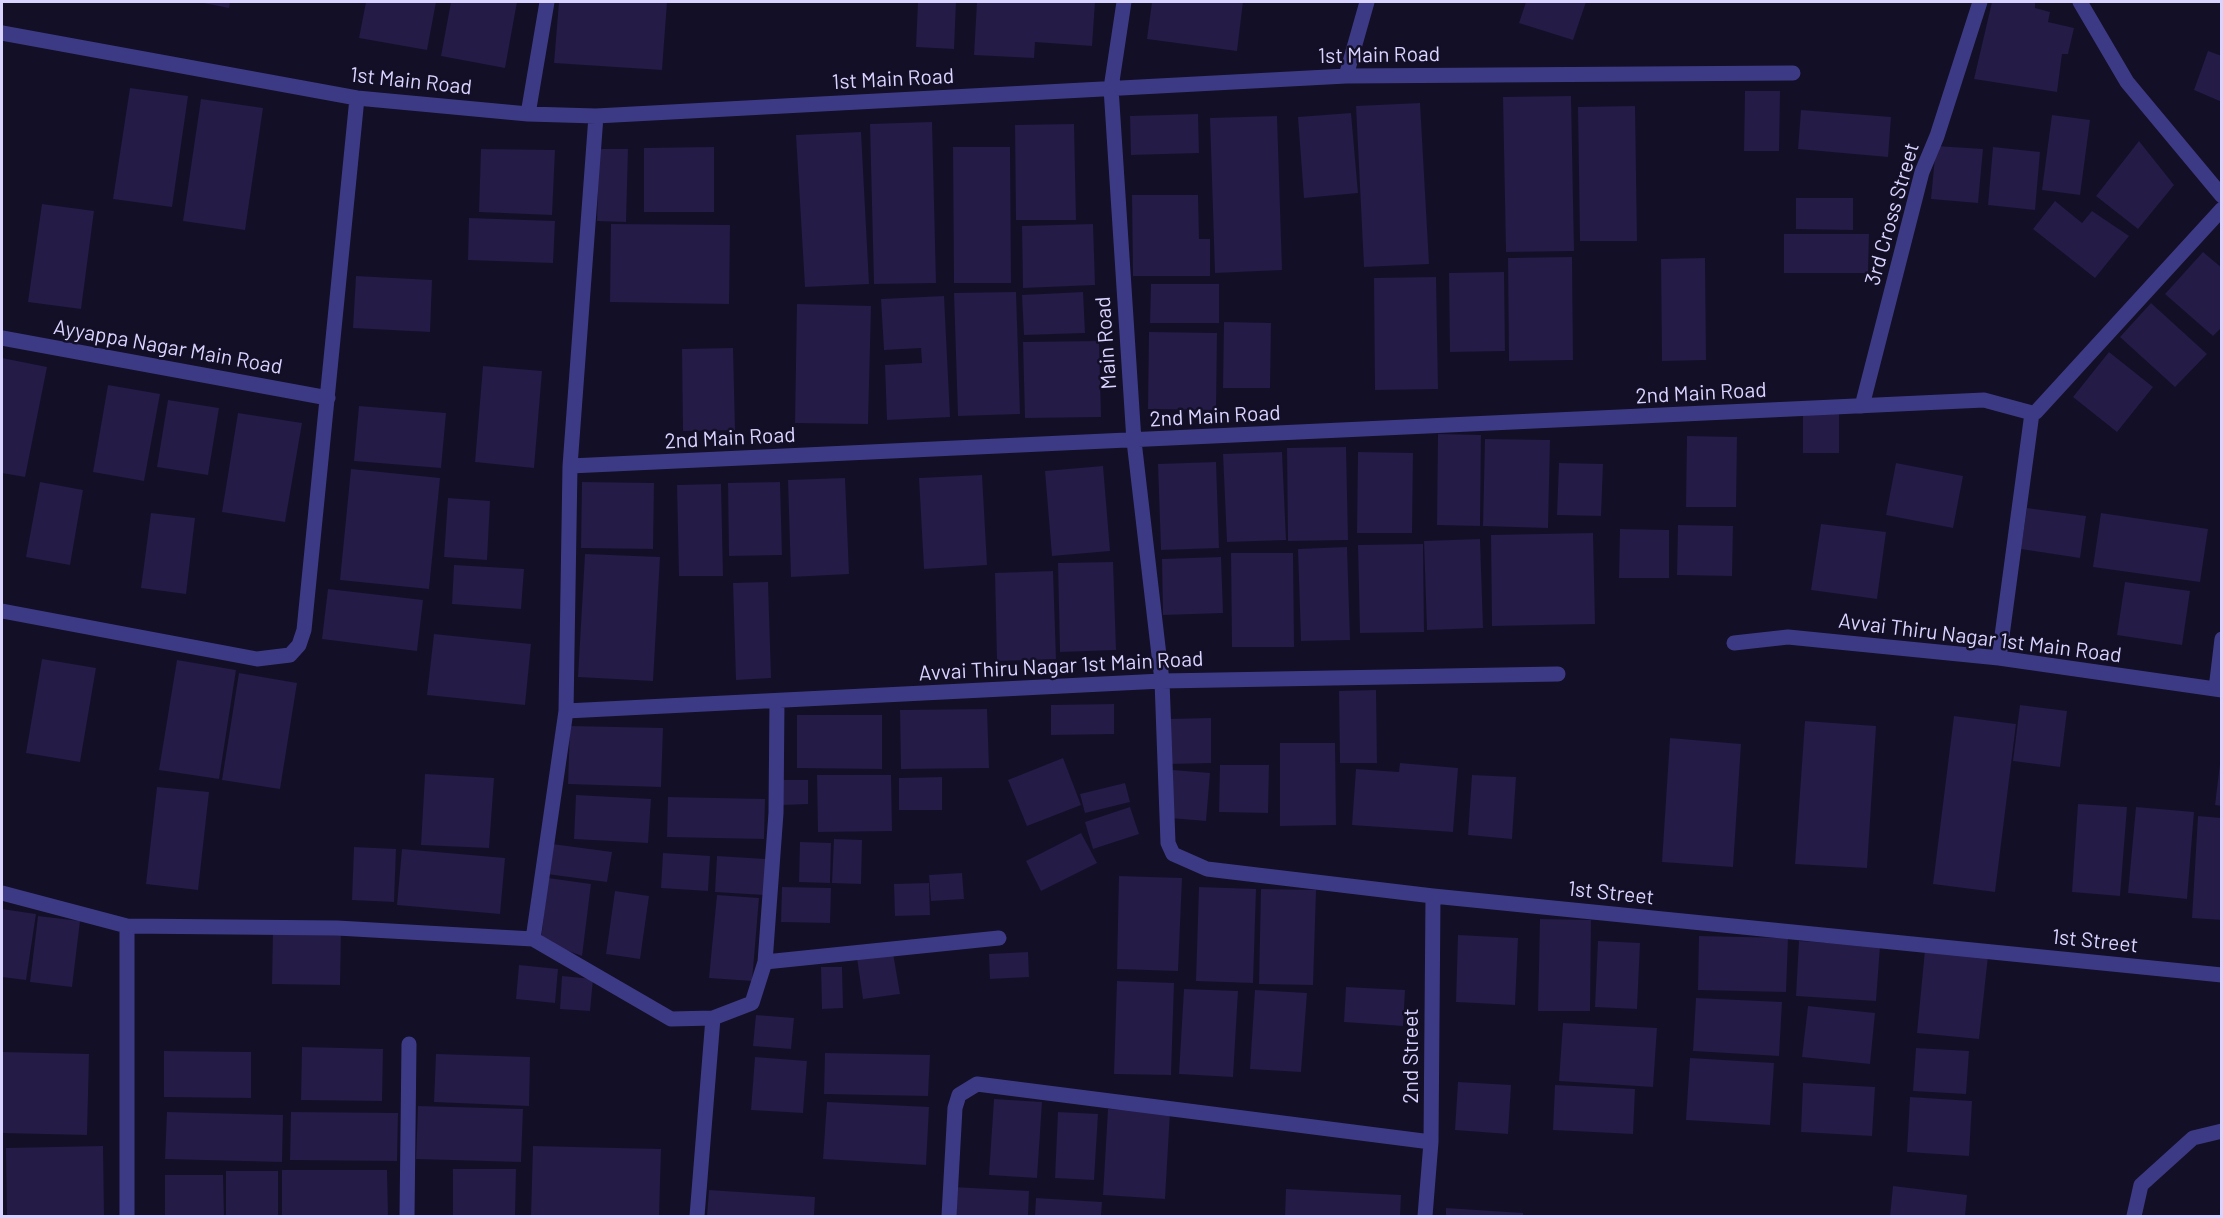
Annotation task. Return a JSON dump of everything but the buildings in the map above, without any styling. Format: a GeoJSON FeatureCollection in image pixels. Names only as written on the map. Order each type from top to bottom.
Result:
{"type":"FeatureCollection","features":[{"type":"Feature","properties":{"kind":"street"},"geometry":{"type":"LineString","coordinates":[[528,114],[547,2]]}},
{"type":"Feature","properties":{"kind":"street","name":"Main Road"},"geometry":{"type":"LineString","coordinates":[[1124,2],[1111,88],[1134,441],[1162,681]]}},
{"type":"Feature","properties":{"kind":"street"},"geometry":{"type":"LineString","coordinates":[[1346,76],[1367,2]]}},
{"type":"Feature","properties":{"kind":"street","name":"3rd Cross Street"},"geometry":{"type":"LineString","coordinates":[[1862,406],[1922,172],[1937,136],[1980,2]]}},
{"type":"Feature","properties":{"kind":"street"},"geometry":{"type":"LineString","coordinates":[[2080,2],[2127,82],[2222,196]]}},
{"type":"Feature","properties":{"kind":"street","name":"1st Main Road"},"geometry":{"type":"LineString","coordinates":[[2,33],[357,98],[528,114],[596,116],[1346,76],[1793,72]]}},
{"type":"Feature","properties":{"kind":"street"},"geometry":{"type":"LineString","coordinates":[[2,611],[256,659],[290,655],[299,645],[304,630],[357,98]]}},
{"type":"Feature","properties":{"kind":"street"},"geometry":{"type":"LineString","coordinates":[[533,939],[566,711],[570,466],[596,116]]}},
{"type":"Feature","properties":{"kind":"street"},"geometry":{"type":"LineString","coordinates":[[1999,658],[2032,413],[2036,412],[2222,209]]}},
{"type":"Feature","properties":{"kind":"street","name":"Ayyappa Nagar Main Road"},"geometry":{"type":"LineString","coordinates":[[2,338],[327,398]]}},
{"type":"Feature","properties":{"kind":"street","name":"2nd Main Road"},"geometry":{"type":"LineString","coordinates":[[570,466],[1984,400],[2032,413]]}},
{"type":"Feature","properties":{"kind":"street","name":"Avvai Thiru Nagar 1st Main Road"},"geometry":{"type":"LineString","coordinates":[[1734,643],[1788,637],[1999,658],[2219,690]]}},
{"type":"Feature","properties":{"kind":"street"},"geometry":{"type":"LineString","coordinates":[[2219,690],[2222,639]]}},
{"type":"Feature","properties":{"kind":"street","name":"Avvai Thiru Nagar 1st Main Road"},"geometry":{"type":"LineString","coordinates":[[566,711],[1162,681],[1558,674]]}},
{"type":"Feature","properties":{"kind":"street","name":"1st Street"},"geometry":{"type":"LineString","coordinates":[[1162,681],[1168,843],[1173,854],[1207,869],[1433,896],[2222,975]]}},
{"type":"Feature","properties":{"kind":"street"},"geometry":{"type":"LineString","coordinates":[[2,893],[127,926],[337,928],[533,939],[671,1019],[713,1018],[752,1003],[765,962],[776,813],[777,701]]}},
{"type":"Feature","properties":{"kind":"street","name":"2nd Street"},"geometry":{"type":"LineString","coordinates":[[1425,1216],[1431,1142],[1433,896]]}},
{"type":"Feature","properties":{"kind":"street"},"geometry":{"type":"LineString","coordinates":[[127,926],[127,1216]]}},
{"type":"Feature","properties":{"kind":"street"},"geometry":{"type":"LineString","coordinates":[[765,962],[999,938]]}},
{"type":"Feature","properties":{"kind":"street"},"geometry":{"type":"LineString","coordinates":[[697,1216],[713,1018]]}},
{"type":"Feature","properties":{"kind":"street"},"geometry":{"type":"LineString","coordinates":[[407,1216],[409,1044]]}},
{"type":"Feature","properties":{"kind":"street"},"geometry":{"type":"LineString","coordinates":[[949,1216],[955,1108],[958,1095],[977,1084],[1431,1142]]}},
{"type":"Feature","properties":{"kind":"street"},"geometry":{"type":"LineString","coordinates":[[2134,1216],[2141,1185],[2193,1138],[2222,1131]]}}]}
